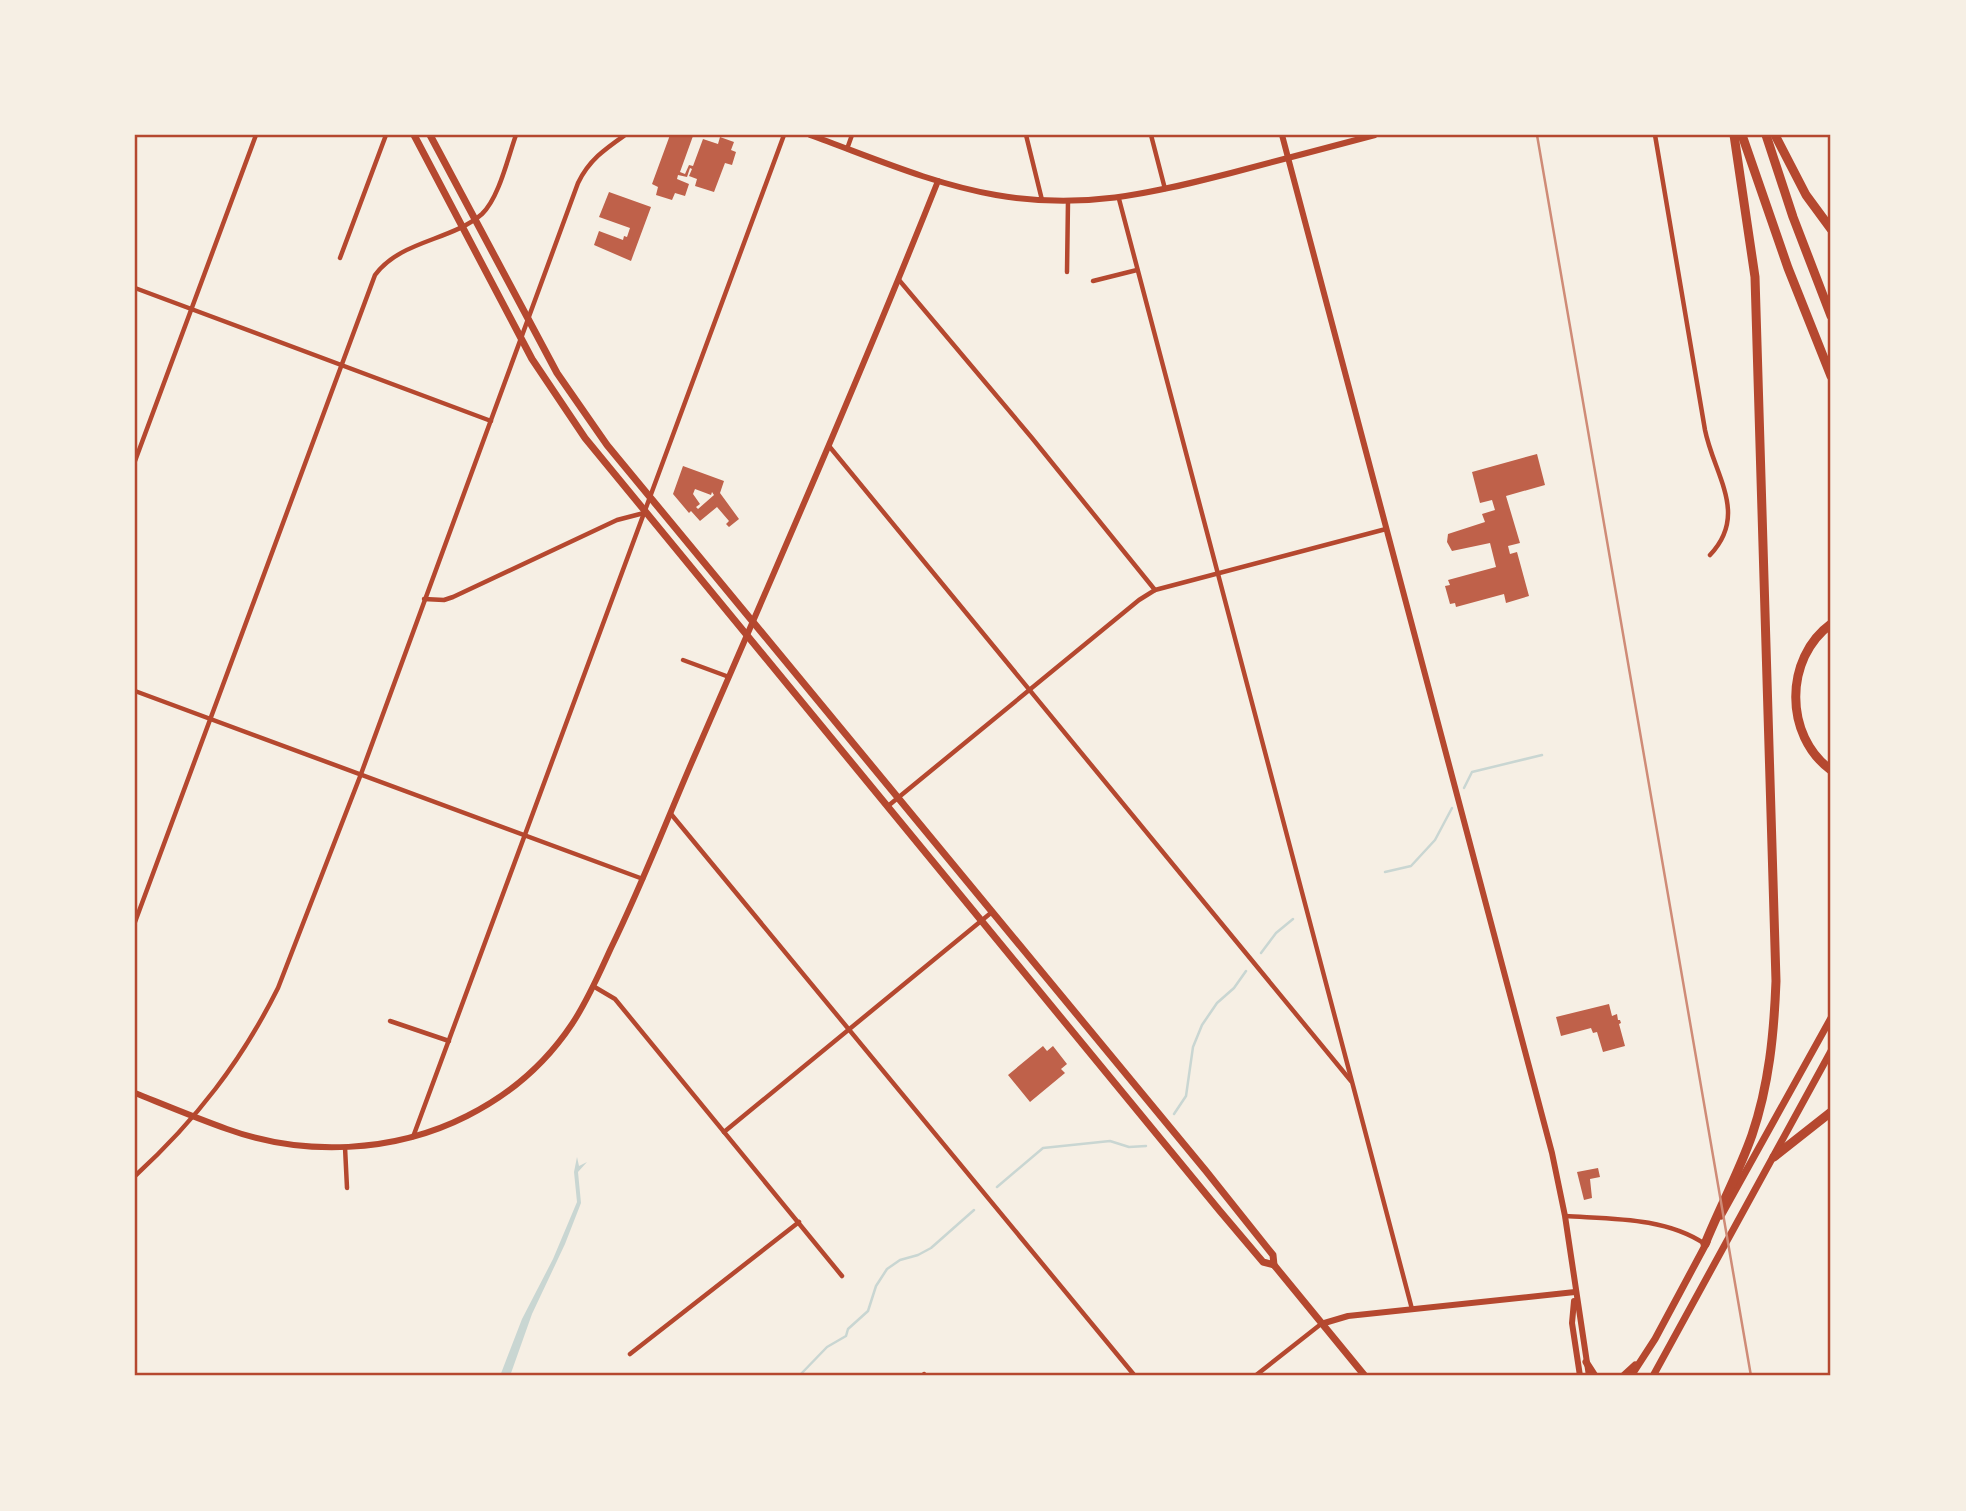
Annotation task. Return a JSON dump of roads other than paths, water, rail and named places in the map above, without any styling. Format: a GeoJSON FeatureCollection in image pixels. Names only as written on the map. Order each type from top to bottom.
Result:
{"type":"FeatureCollection","features":[{"type":"Feature","properties":{"kind":"highway"},"geometry":{"type":"LineString","coordinates":[[1705,1244],[1748,1144],[1763,1098],[1770,1067],[1776,981],[1755,277],[1734,135]]}},
{"type":"Feature","properties":{"kind":"highway"},"geometry":{"type":"LineString","coordinates":[[1742,135],[1788,268],[1831,376]]}},
{"type":"Feature","properties":{"kind":"highway"},"geometry":{"type":"LineString","coordinates":[[1766,135],[1793,217],[1831,316]]}},
{"type":"Feature","properties":{"kind":"highway"},"geometry":{"type":"LineString","coordinates":[[1775,135],[1806,195],[1831,229]]}},
{"type":"Feature","properties":{"kind":"highway"},"geometry":{"type":"LineString","coordinates":[[1831,624],[1808,648],[1796,685],[1797,714],[1801,728],[1815,754],[1831,770]]}},
{"type":"Feature","properties":{"kind":"highway"},"geometry":{"type":"LineString","coordinates":[[1774,1157],[1831,1112]]}},
{"type":"Feature","properties":{"kind":"main road"},"geometry":{"type":"LineString","coordinates":[[414,135],[521,339],[576,427],[1195,1180],[1264,1262],[1274,1265]]}},
{"type":"Feature","properties":{"kind":"main road"},"geometry":{"type":"LineString","coordinates":[[430,135],[556,373],[581,410],[650,498],[1206,1171],[1273,1255],[1274,1265],[1365,1376]]}},
{"type":"Feature","properties":{"kind":"main road"},"geometry":{"type":"LineString","coordinates":[[1637,1376],[1705,1244],[1831,1018]]}},
{"type":"Feature","properties":{"kind":"main road"},"geometry":{"type":"LineString","coordinates":[[1653,1376],[1831,1051]]}},
{"type":"Feature","properties":{"kind":"main road"},"geometry":{"type":"LineString","coordinates":[[1195,1180],[1206,1171]]}},
{"type":"Feature","properties":{"kind":"main road"},"geometry":{"type":"LineString","coordinates":[[1631,1376],[1655,1339]]}},
{"type":"Feature","properties":{"kind":"main road"},"geometry":{"type":"LineString","coordinates":[[1623,1376],[1643,1357]]}},
{"type":"Feature","properties":{"kind":"main road"},"geometry":{"type":"LineString","coordinates":[[1586,1362],[1595,1376]]}},
{"type":"Feature","properties":{"kind":"street"},"geometry":{"type":"LineString","coordinates":[[135,461],[256,135]]}},
{"type":"Feature","properties":{"kind":"street"},"geometry":{"type":"LineString","coordinates":[[340,258],[386,135]]}},
{"type":"Feature","properties":{"kind":"street"},"geometry":{"type":"LineString","coordinates":[[135,922],[371,285],[382,266],[398,254],[474,219],[492,201],[516,135]]}},
{"type":"Feature","properties":{"kind":"street"},"geometry":{"type":"LineString","coordinates":[[135,1176],[195,1116],[239,1058],[278,988],[361,774],[583,172],[597,155],[625,135]]}},
{"type":"Feature","properties":{"kind":"street"},"geometry":{"type":"LineString","coordinates":[[413,1137],[783,135]]}},
{"type":"Feature","properties":{"kind":"street"},"geometry":{"type":"LineString","coordinates":[[810,135],[938,181],[998,196],[1068,201],[1119,199],[1165,190],[1374,135]]}},
{"type":"Feature","properties":{"kind":"street"},"geometry":{"type":"LineString","coordinates":[[847,149],[852,135]]}},
{"type":"Feature","properties":{"kind":"street"},"geometry":{"type":"LineString","coordinates":[[1026,135],[1042,200]]}},
{"type":"Feature","properties":{"kind":"street"},"geometry":{"type":"LineString","coordinates":[[1152,135],[1165,190]]}},
{"type":"Feature","properties":{"kind":"street"},"geometry":{"type":"LineString","coordinates":[[1282,135],[1552,1153],[1565,1216],[1589,1376]]}},
{"type":"Feature","properties":{"kind":"street"},"geometry":{"type":"LineString","coordinates":[[1655,135],[1705,430],[1729,505],[1727,528],[1710,555]]}},
{"type":"Feature","properties":{"kind":"street"},"geometry":{"type":"LineString","coordinates":[[135,1093],[228,1130],[260,1139],[287,1144],[345,1147],[413,1137],[469,1115],[527,1076],[558,1044],[593,986],[643,878],[830,446],[938,181]]}},
{"type":"Feature","properties":{"kind":"street"},"geometry":{"type":"LineString","coordinates":[[1119,199],[1412,1309]]}},
{"type":"Feature","properties":{"kind":"street"},"geometry":{"type":"LineString","coordinates":[[1067,272],[1068,201]]}},
{"type":"Feature","properties":{"kind":"street"},"geometry":{"type":"LineString","coordinates":[[1093,281],[1137,270]]}},
{"type":"Feature","properties":{"kind":"street"},"geometry":{"type":"LineString","coordinates":[[899,280],[1155,590]]}},
{"type":"Feature","properties":{"kind":"street"},"geometry":{"type":"LineString","coordinates":[[135,288],[491,421]]}},
{"type":"Feature","properties":{"kind":"street"},"geometry":{"type":"LineString","coordinates":[[830,446],[1353,1084]]}},
{"type":"Feature","properties":{"kind":"street"},"geometry":{"type":"LineString","coordinates":[[425,599],[444,600],[453,597],[617,520],[644,512]]}},
{"type":"Feature","properties":{"kind":"street"},"geometry":{"type":"LineString","coordinates":[[887,807],[1139,600],[1155,590],[1387,529]]}},
{"type":"Feature","properties":{"kind":"street"},"geometry":{"type":"LineString","coordinates":[[683,660],[729,677]]}},
{"type":"Feature","properties":{"kind":"street"},"geometry":{"type":"LineString","coordinates":[[135,691],[643,878]]}},
{"type":"Feature","properties":{"kind":"street"},"geometry":{"type":"LineString","coordinates":[[670,813],[1135,1376]]}},
{"type":"Feature","properties":{"kind":"street"},"geometry":{"type":"LineString","coordinates":[[724,1132],[992,912]]}},
{"type":"Feature","properties":{"kind":"street"},"geometry":{"type":"LineString","coordinates":[[593,986],[615,999],[842,1276]]}},
{"type":"Feature","properties":{"kind":"street"},"geometry":{"type":"LineString","coordinates":[[390,1021],[449,1041]]}},
{"type":"Feature","properties":{"kind":"street"},"geometry":{"type":"LineString","coordinates":[[345,1147],[347,1188]]}},
{"type":"Feature","properties":{"kind":"street"},"geometry":{"type":"LineString","coordinates":[[1565,1216],[1622,1220],[1675,1228],[1705,1244]]}},
{"type":"Feature","properties":{"kind":"street"},"geometry":{"type":"LineString","coordinates":[[630,1354],[799,1222]]}},
{"type":"Feature","properties":{"kind":"street"},"geometry":{"type":"LineString","coordinates":[[1255,1376],[1321,1324],[1348,1316],[1575,1292]]}},
{"type":"Feature","properties":{"kind":"street"},"geometry":{"type":"LineString","coordinates":[[1575,1292],[1573,1323],[1580,1376]]}},
{"type":"Feature","properties":{"kind":"waterway"},"geometry":{"type":"LineString","coordinates":[[1464,788],[1472,772],[1542,755]]}},
{"type":"Feature","properties":{"kind":"waterway"},"geometry":{"type":"LineString","coordinates":[[1385,872],[1411,866],[1435,840],[1452,808]]}},
{"type":"Feature","properties":{"kind":"waterway"},"geometry":{"type":"LineString","coordinates":[[1261,953],[1276,933],[1293,919]]}},
{"type":"Feature","properties":{"kind":"waterway"},"geometry":{"type":"LineString","coordinates":[[1174,1114],[1186,1096],[1193,1047],[1202,1025],[1217,1003],[1234,988],[1246,971]]}},
{"type":"Feature","properties":{"kind":"waterway"},"geometry":{"type":"LineString","coordinates":[[997,1187],[1043,1148],[1110,1141],[1129,1147],[1146,1146]]}},
{"type":"Feature","properties":{"kind":"waterway"},"geometry":{"type":"LineString","coordinates":[[799,1376],[827,1347],[846,1336],[848,1329],[868,1311],[876,1286],[887,1269],[900,1260],[931,1248],[974,1210]]}},
{"type":"Feature","properties":{"kind":"railway"},"geometry":{"type":"LineString","coordinates":[[1537,135],[1751,1376]]}}]}
